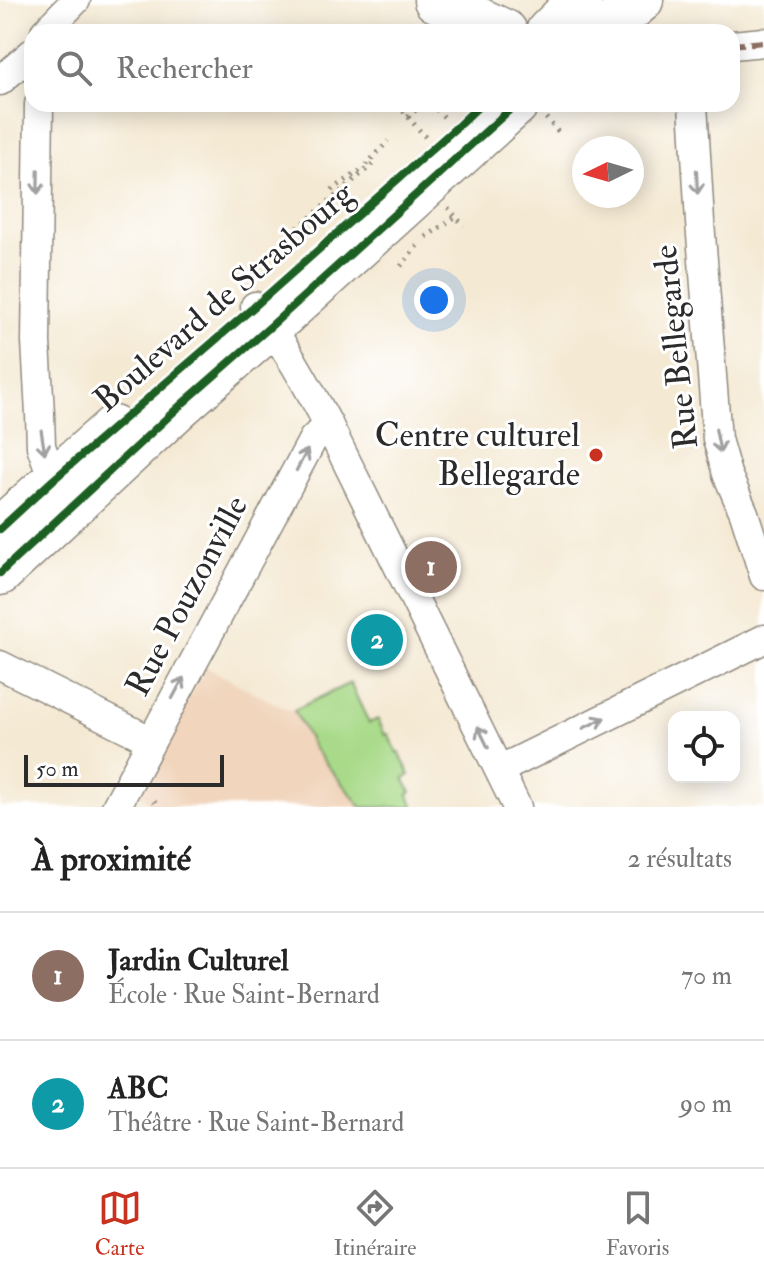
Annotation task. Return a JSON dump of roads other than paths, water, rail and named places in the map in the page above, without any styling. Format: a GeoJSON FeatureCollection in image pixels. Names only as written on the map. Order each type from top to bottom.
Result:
{"type":"FeatureCollection","features":[{"type":"Feature","properties":{"kind":"main road"},"geometry":{"type":"LineString","coordinates":[[436,0],[488,24]]}},
{"type":"Feature","properties":{"kind":"main road"},"geometry":{"type":"LineString","coordinates":[[556,24],[580,0]]}},
{"type":"Feature","properties":{"kind":"main road"},"geometry":{"type":"LineString","coordinates":[[612,24],[641,0]]}},
{"type":"Feature","properties":{"kind":"main road","name":"Boulevard de Strasbourg"},"geometry":{"type":"LineString","coordinates":[[0,529],[63,492],[182,404],[263,316],[473,112]]}},
{"type":"Feature","properties":{"kind":"main road","name":"Boulevard de Strasbourg"},"geometry":{"type":"LineString","coordinates":[[263,316],[506,112]]}},
{"type":"Feature","properties":{"kind":"main road","name":"Boulevard de Strasbourg"},"geometry":{"type":"LineString","coordinates":[[0,573],[63,492]]}},
{"type":"Feature","properties":{"kind":"street"},"geometry":{"type":"LineString","coordinates":[[53,24],[76,0]]}},
{"type":"Feature","properties":{"kind":"street"},"geometry":{"type":"LineString","coordinates":[[740,44],[764,42]]}},
{"type":"Feature","properties":{"kind":"street"},"geometry":{"type":"LineString","coordinates":[[0,81],[24,60]]}},
{"type":"Feature","properties":{"kind":"street"},"geometry":{"type":"LineString","coordinates":[[39,112],[36,342],[41,446],[63,492]]}},
{"type":"Feature","properties":{"kind":"street","name":"Rue Bellegarde"},"geometry":{"type":"LineString","coordinates":[[693,112],[717,439],[764,576]]}},
{"type":"Feature","properties":{"kind":"street"},"geometry":{"type":"LineString","coordinates":[[263,316],[328,424],[517,807]]}},
{"type":"Feature","properties":{"kind":"street","name":"Rue Pouzonville"},"geometry":{"type":"LineString","coordinates":[[116,807],[313,439],[328,424]]}},
{"type":"Feature","properties":{"kind":"street"},"geometry":{"type":"LineString","coordinates":[[499,770],[764,639]]}},
{"type":"Feature","properties":{"kind":"street"},"geometry":{"type":"LineString","coordinates":[[0,665],[150,740]]}},
{"type":"Feature","properties":{"kind":"place","name":"Centre culturel Bellegarde"},"geometry":{"type":"Point","coordinates":[596,455]}},
{"type":"Feature","properties":{"kind":"place","name":"Jardin Culturel"},"geometry":{"type":"Point","coordinates":[431,567]}},
{"type":"Feature","properties":{"kind":"place","name":"ABC"},"geometry":{"type":"Point","coordinates":[377,640]}}]}
